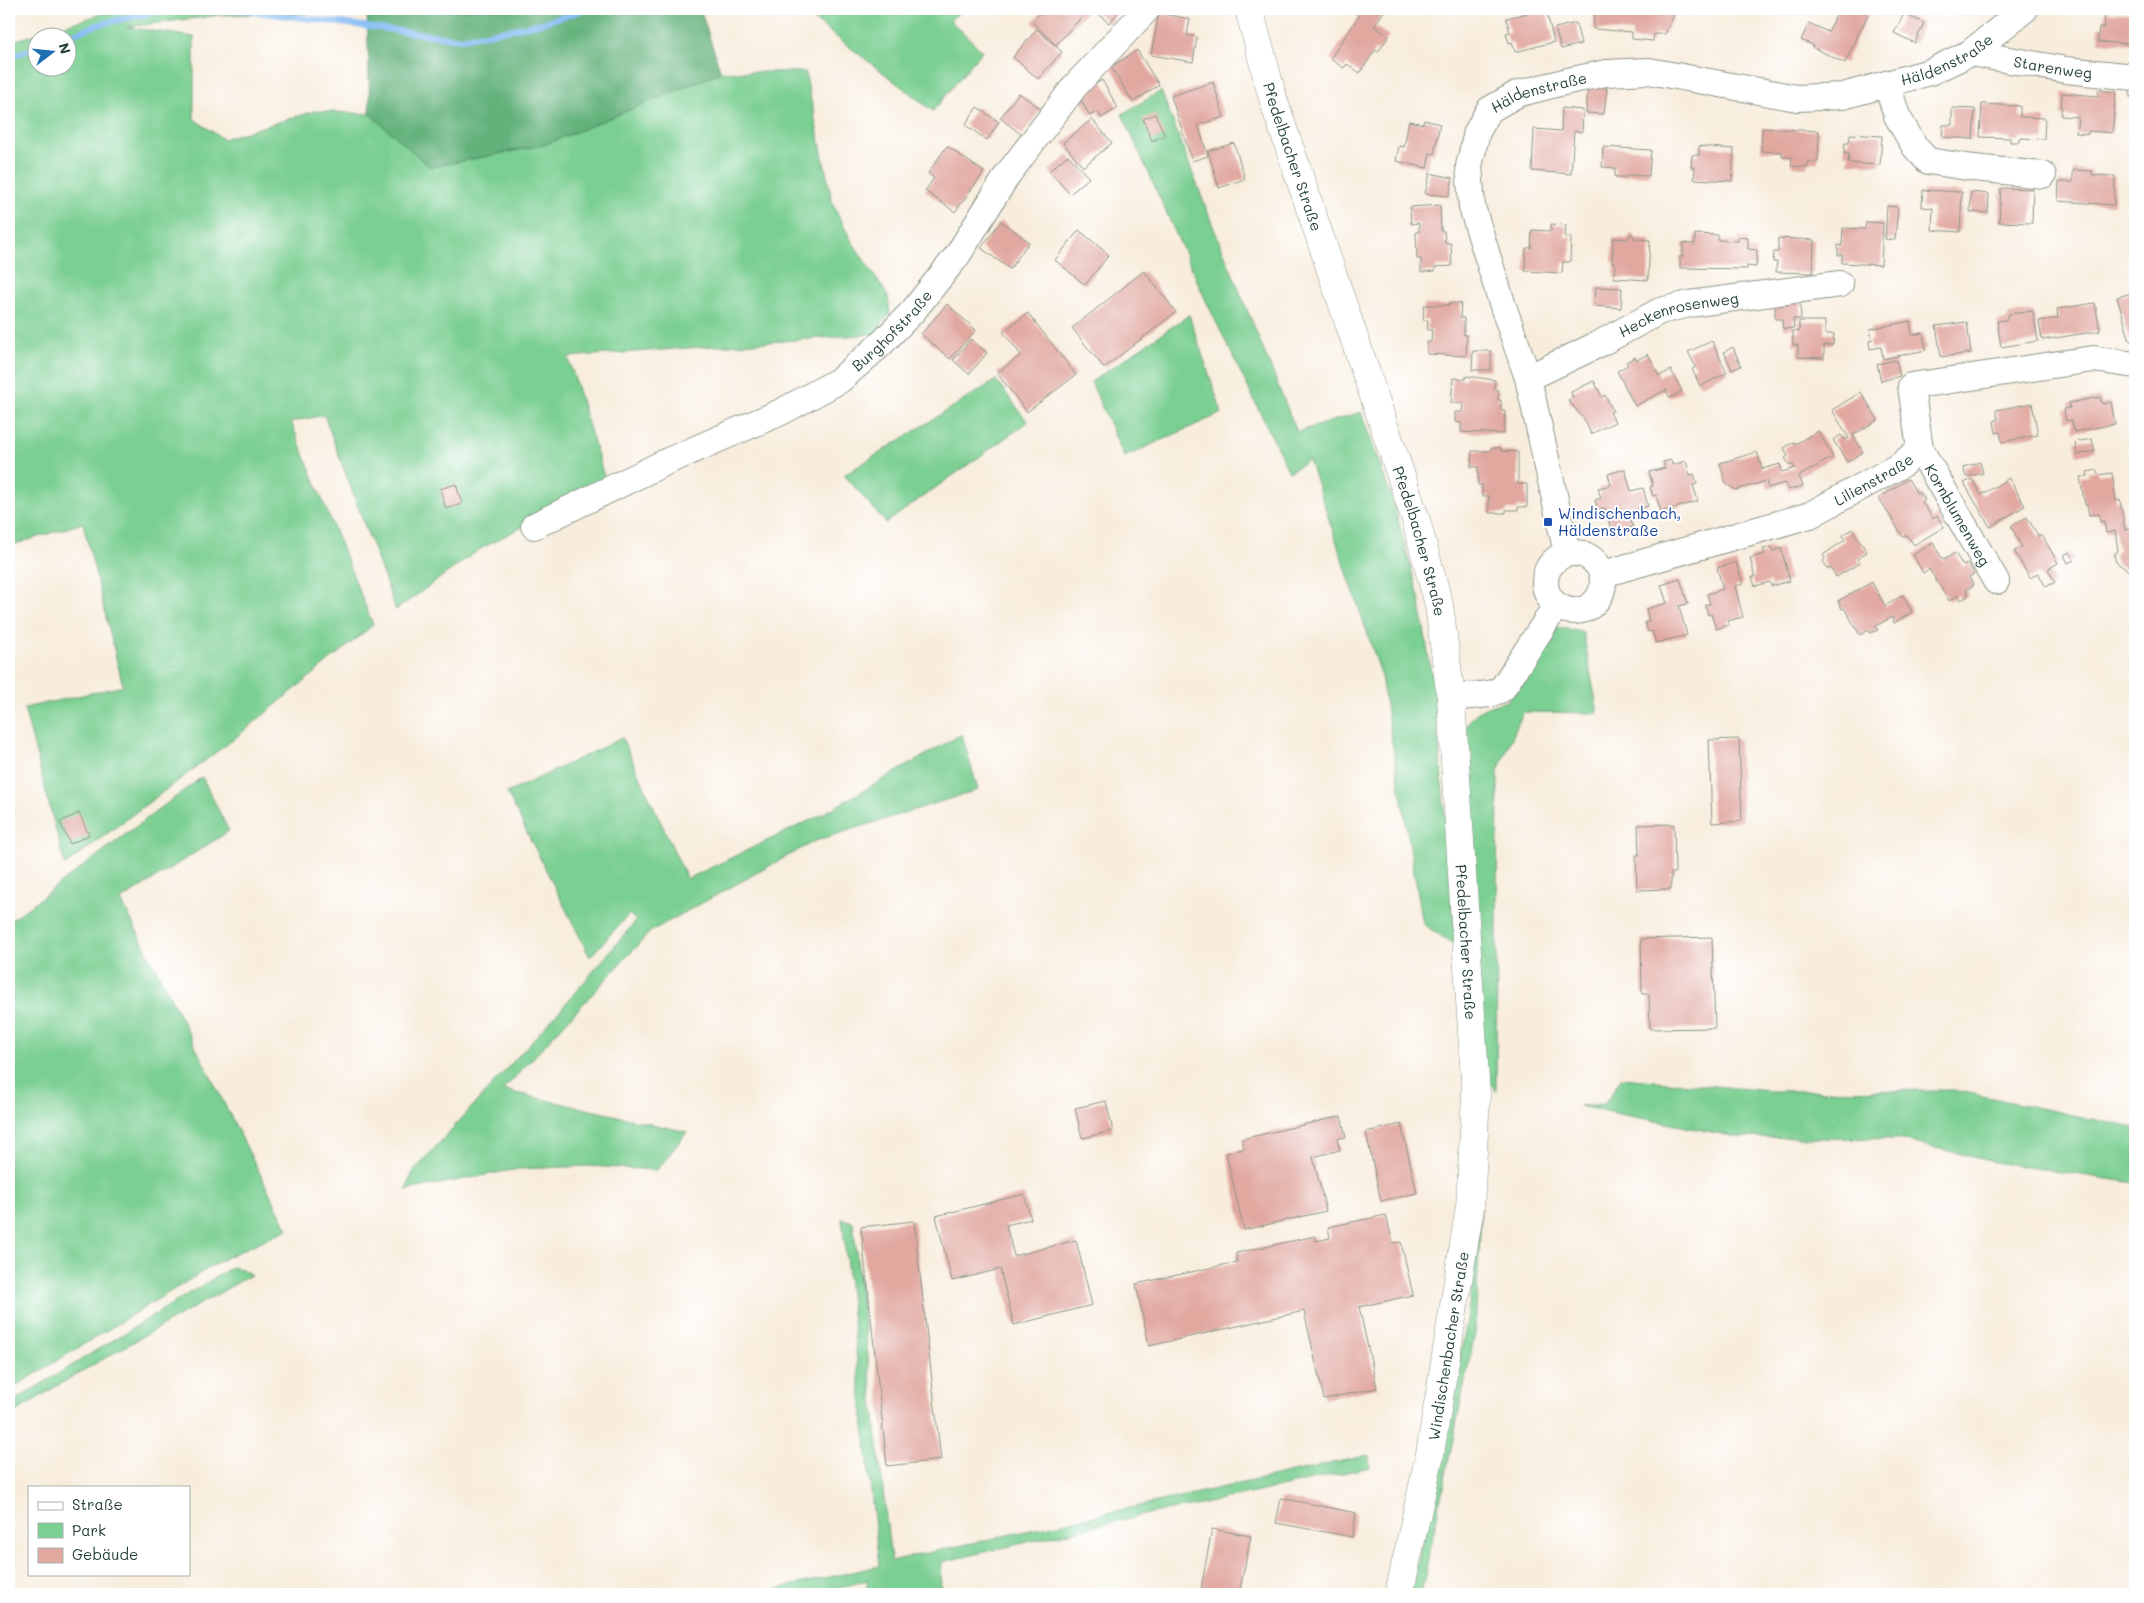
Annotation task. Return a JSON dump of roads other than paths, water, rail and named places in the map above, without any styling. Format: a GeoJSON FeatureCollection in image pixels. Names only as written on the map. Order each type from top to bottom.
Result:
{"type":"FeatureCollection","features":[{"type":"Feature","properties":{"kind":"street","name":"Burghofstraße"},"geometry":{"type":"LineString","coordinates":[[534,526],[668,461],[781,412],[840,380],[882,344],[913,311],[957,256],[1008,174],[1075,86],[1147,9]]}},
{"type":"Feature","properties":{"kind":"street","name":"Pfedelbacher Straße"},"geometry":{"type":"LineString","coordinates":[[1249,9],[1274,102],[1415,517],[1439,604],[1451,698],[1476,1095]]}},
{"type":"Feature","properties":{"kind":"street","name":"Häldenstraße"},"geometry":{"type":"LineString","coordinates":[[1567,553],[1528,378],[1472,207],[1469,166],[1477,132],[1489,110],[1517,94],[1606,73],[1649,71],[1797,98],[1843,96],[1930,72],[1970,53],[2025,9]]}},
{"type":"Feature","properties":{"kind":"street","name":"Starenweg"},"geometry":{"type":"LineString","coordinates":[[1970,53],[2066,70],[2135,77]]}},
{"type":"Feature","properties":{"kind":"street"},"geometry":{"type":"LineString","coordinates":[[1887,84],[1897,116],[1915,147],[1928,160],[1974,168],[2043,175]]}},
{"type":"Feature","properties":{"kind":"street","name":"Heckenrosenweg"},"geometry":{"type":"LineString","coordinates":[[1528,378],[1599,344],[1660,311],[1688,304],[1840,284]]}},
{"type":"Feature","properties":{"kind":"street","name":"Lilienstraße"},"geometry":{"type":"LineString","coordinates":[[1602,574],[1810,515],[1901,465],[1920,449],[1911,386],[2093,359],[2135,365]]}},
{"type":"Feature","properties":{"kind":"street","name":"Kornblumenweg"},"geometry":{"type":"LineString","coordinates":[[1920,449],[1996,581]]}},
{"type":"Feature","properties":{"kind":"street"},"geometry":{"type":"LineString","coordinates":[[1567,553],[1578,553],[1589,557],[1597,564],[1602,574],[1604,586],[1600,597],[1593,606],[1582,611],[1573,612],[1556,606],[1549,598],[1545,588],[1545,577],[1549,566],[1557,558],[1567,553]]}},
{"type":"Feature","properties":{"kind":"street"},"geometry":{"type":"LineString","coordinates":[[1451,698],[1490,694],[1502,689],[1556,606]]}},
{"type":"Feature","properties":{"kind":"street","name":"Windischenbacher Straße"},"geometry":{"type":"LineString","coordinates":[[1399,1594],[1430,1454],[1470,1207],[1476,1095]]}},
{"type":"Feature","properties":{"kind":"waterway"},"geometry":{"type":"LineString","coordinates":[[78,32],[97,25],[166,9]]}},
{"type":"Feature","properties":{"kind":"waterway"},"geometry":{"type":"LineString","coordinates":[[234,9],[461,39],[538,24],[588,9]]}},
{"type":"Feature","properties":{"kind":"waterway"},"geometry":{"type":"LineString","coordinates":[[9,57],[28,50]]}},
{"type":"Feature","properties":{"kind":"place","name":"Windischenbach, Häldenstraße"},"geometry":{"type":"Point","coordinates":[1548,522]}}]}
